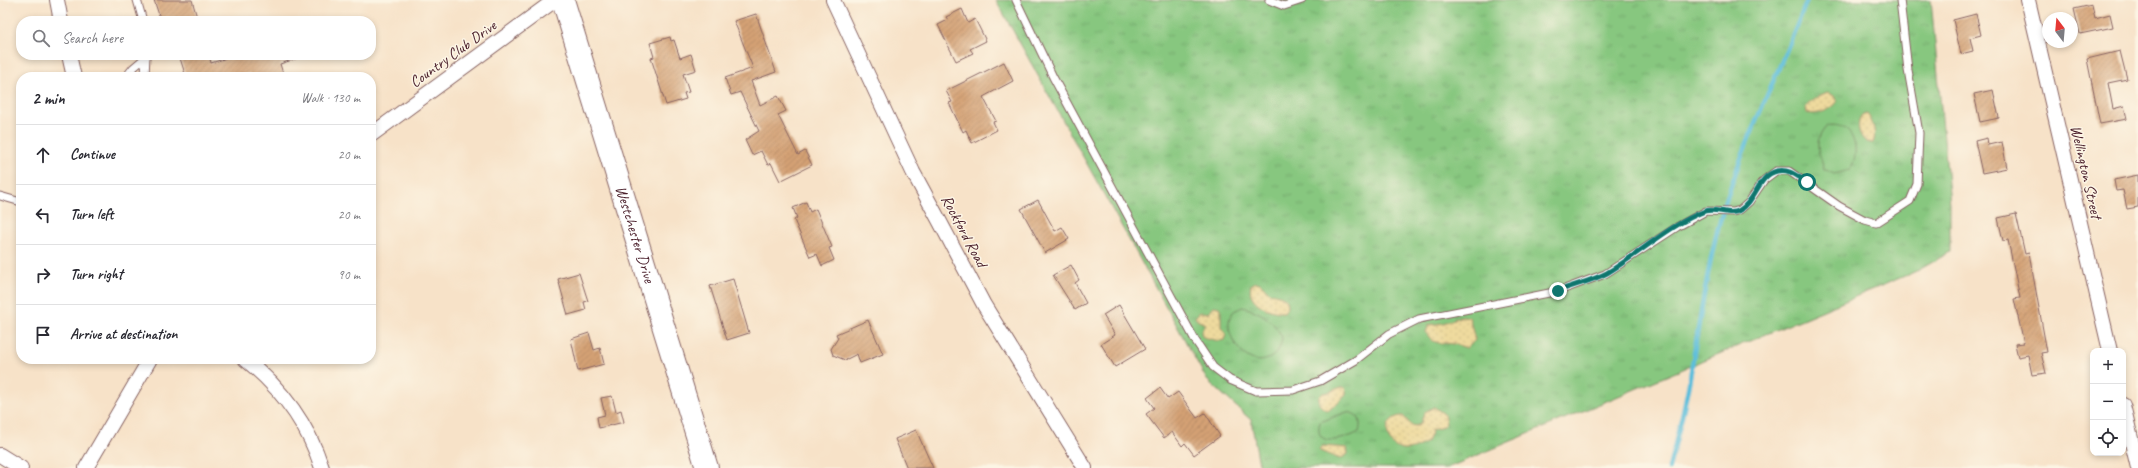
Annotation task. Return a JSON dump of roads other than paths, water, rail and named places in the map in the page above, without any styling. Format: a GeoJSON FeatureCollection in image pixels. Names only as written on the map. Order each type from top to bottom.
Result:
{"type":"FeatureCollection","features":[{"type":"Feature","properties":{"kind":"main road","name":"Westchester Drive"},"geometry":{"type":"LineString","coordinates":[[563,0],[707,468]]}},
{"type":"Feature","properties":{"kind":"street"},"geometry":{"type":"LineString","coordinates":[[57,0],[61,16]]}},
{"type":"Feature","properties":{"kind":"street","name":"Country Club Drive"},"geometry":{"type":"LineString","coordinates":[[376,131],[555,0]]}},
{"type":"Feature","properties":{"kind":"street","name":"Rockford Road"},"geometry":{"type":"LineString","coordinates":[[833,0],[913,172],[984,305],[1085,468]]}},
{"type":"Feature","properties":{"kind":"street","name":"Wellington Street"},"geometry":{"type":"LineString","coordinates":[[2028,0],[2109,348]]}},
{"type":"Feature","properties":{"kind":"street"},"geometry":{"type":"LineString","coordinates":[[70,60],[73,72]]}},
{"type":"Feature","properties":{"kind":"street"},"geometry":{"type":"LineString","coordinates":[[86,468],[147,364]]}},
{"type":"Feature","properties":{"kind":"street"},"geometry":{"type":"LineString","coordinates":[[251,364],[267,378],[293,409],[315,446],[322,468]]}},
{"type":"Feature","properties":{"kind":"street"},"geometry":{"type":"LineString","coordinates":[[2126,418],[2138,468]]}},
{"type":"Feature","properties":{"kind":"street"},"geometry":{"type":"LineString","coordinates":[[0,455],[21,468]]}},
{"type":"Feature","properties":{"kind":"lane"},"geometry":{"type":"LineString","coordinates":[[137,0],[142,16]]}},
{"type":"Feature","properties":{"kind":"lane"},"geometry":{"type":"LineString","coordinates":[[1016,0],[1053,77],[1195,340],[1212,367],[1230,380],[1256,391],[1293,390],[1320,381],[1356,360],[1389,334],[1419,319],[1558,291],[1605,274],[1706,210],[1733,212],[1740,210],[1749,202],[1764,180],[1776,171],[1789,171],[1839,206],[1865,220],[1876,223],[1910,201],[1917,184],[1919,133],[1908,70],[1900,0]]}},
{"type":"Feature","properties":{"kind":"lane"},"geometry":{"type":"LineString","coordinates":[[1269,0],[1284,6],[1302,0]]}},
{"type":"Feature","properties":{"kind":"lane"},"geometry":{"type":"LineString","coordinates":[[130,72],[142,60]]}},
{"type":"Feature","properties":{"kind":"lane"},"geometry":{"type":"LineString","coordinates":[[146,60],[146,72]]}},
{"type":"Feature","properties":{"kind":"lane"},"geometry":{"type":"LineString","coordinates":[[0,196],[16,201]]}},
{"type":"Feature","properties":{"kind":"waterway"},"geometry":{"type":"LineString","coordinates":[[1669,468],[1687,394],[1705,286],[1718,228],[1748,141],[1807,0]]}}]}
